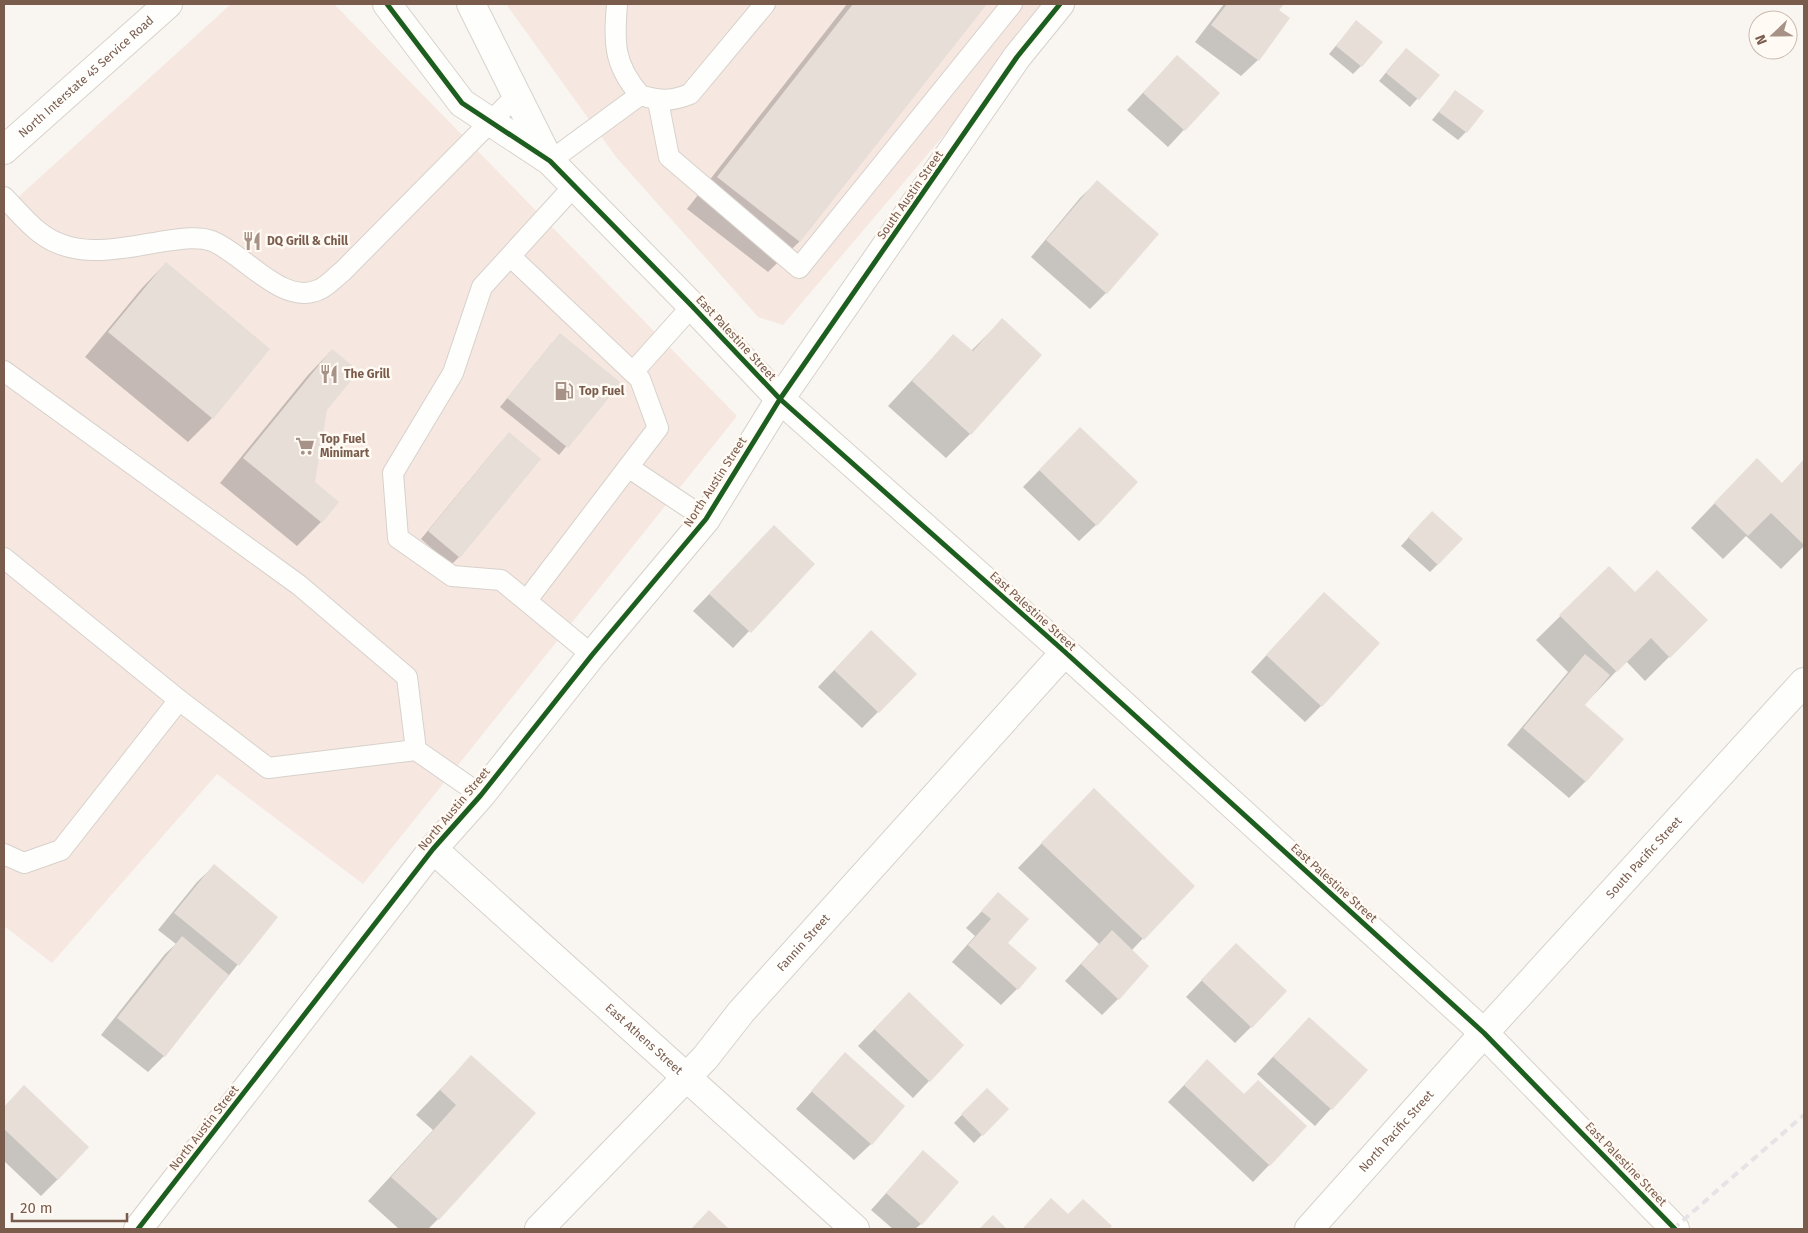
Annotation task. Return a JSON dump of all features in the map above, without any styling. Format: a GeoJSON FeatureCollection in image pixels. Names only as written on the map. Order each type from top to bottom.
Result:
{"type":"FeatureCollection","features":[{"type":"Feature","properties":{"kind":"street"},"geometry":{"type":"LineString","coordinates":[[137,31],[145,4]]}},
{"type":"Feature","properties":{"kind":"street","name":"North Interstate 45 Service Road"},"geometry":{"type":"LineString","coordinates":[[4,150],[168,4]]}},
{"type":"Feature","properties":{"kind":"street","name":"East Palestine Street"},"geometry":{"type":"LineString","coordinates":[[387,4],[462,103],[550,161],[780,399],[1065,652],[1484,1033],[1675,1229]]}},
{"type":"Feature","properties":{"kind":"street","name":"East Palestine Street"},"geometry":{"type":"LineString","coordinates":[[471,4],[550,161]]}},
{"type":"Feature","properties":{"kind":"street","name":"South Austin Street"},"geometry":{"type":"LineString","coordinates":[[780,399],[1017,57],[1060,4]]}},
{"type":"Feature","properties":{"kind":"street","name":"North Austin Street"},"geometry":{"type":"LineString","coordinates":[[138,1229],[433,849],[481,795],[592,655],[706,519],[780,399]]}},
{"type":"Feature","properties":{"kind":"street","name":"Fannin Street"},"geometry":{"type":"LineString","coordinates":[[538,1229],[705,1058],[741,1012],[1065,652]]}},
{"type":"Feature","properties":{"kind":"street","name":"South Pacific Street"},"geometry":{"type":"LineString","coordinates":[[1484,1033],[1804,682]]}},
{"type":"Feature","properties":{"kind":"street","name":"East Athens Street"},"geometry":{"type":"LineString","coordinates":[[433,849],[855,1229]]}},
{"type":"Feature","properties":{"kind":"street","name":"North Pacific Street"},"geometry":{"type":"LineString","coordinates":[[1309,1229],[1484,1033]]}},
{"type":"Feature","properties":{"kind":"lane"},"geometry":{"type":"LineString","coordinates":[[617,4],[615,39],[620,63],[628,81],[649,98],[669,157],[799,268],[1012,4]]}},
{"type":"Feature","properties":{"kind":"lane"},"geometry":{"type":"LineString","coordinates":[[550,161],[649,98],[676,100],[690,94],[765,4]]}},
{"type":"Feature","properties":{"kind":"lane"},"geometry":{"type":"LineString","coordinates":[[4,197],[39,232],[64,247],[85,250],[116,249],[180,239],[196,239],[212,242],[276,284],[296,292],[319,290],[342,272],[517,95]]}},
{"type":"Feature","properties":{"kind":"lane"},"geometry":{"type":"LineString","coordinates":[[574,186],[482,287],[453,374],[394,473],[398,538],[452,576],[501,580],[592,655]]}},
{"type":"Feature","properties":{"kind":"lane"},"geometry":{"type":"LineString","coordinates":[[510,256],[640,379],[658,428],[527,600]]}},
{"type":"Feature","properties":{"kind":"lane"},"geometry":{"type":"LineString","coordinates":[[633,372],[692,306]]}},
{"type":"Feature","properties":{"kind":"lane"},"geometry":{"type":"LineString","coordinates":[[4,370],[298,585],[407,677],[416,750]]}},
{"type":"Feature","properties":{"kind":"lane"},"geometry":{"type":"LineString","coordinates":[[628,467],[706,519]]}},
{"type":"Feature","properties":{"kind":"lane"},"geometry":{"type":"LineString","coordinates":[[4,558],[179,700],[268,768],[416,750],[481,795]]}},
{"type":"Feature","properties":{"kind":"lane"},"geometry":{"type":"LineString","coordinates":[[4,854],[24,863],[61,850],[179,700]]}},
{"type":"Feature","properties":{"kind":"shaded area"},"geometry":{"type":"Polygon","coordinates":[[[231,4],[334,4],[737,416],[363,884],[217,774],[52,963],[4,926],[4,210],[231,4]]]}},
{"type":"Feature","properties":{"kind":"shaded area"},"geometry":{"type":"Polygon","coordinates":[[[506,4],[1055,4],[783,325],[758,317],[616,157],[506,4]]]}},
{"type":"Feature","properties":{"kind":"building"},"geometry":{"type":"Polygon","coordinates":[[[853,4],[987,4],[800,242],[717,177],[853,4]]]}},
{"type":"Feature","properties":{"kind":"building"},"geometry":{"type":"Polygon","coordinates":[[[1227,4],[1284,4],[1279,10],[1290,18],[1259,61],[1211,25],[1227,4]]]}},
{"type":"Feature","properties":{"kind":"building"},"geometry":{"type":"Polygon","coordinates":[[[1356,20],[1383,42],[1362,67],[1336,46],[1356,20]]]}},
{"type":"Feature","properties":{"kind":"building"},"geometry":{"type":"Polygon","coordinates":[[[1406,48],[1440,75],[1419,100],[1386,73],[1406,48]]]}},
{"type":"Feature","properties":{"kind":"building"},"geometry":{"type":"Polygon","coordinates":[[[1177,55],[1220,93],[1185,131],[1143,93],[1177,55]]]}},
{"type":"Feature","properties":{"kind":"building"},"geometry":{"type":"Polygon","coordinates":[[[1455,90],[1484,111],[1467,133],[1439,112],[1455,90]]]}},
{"type":"Feature","properties":{"kind":"building"},"geometry":{"type":"Polygon","coordinates":[[[1097,180],[1159,234],[1107,294],[1046,240],[1097,180]]]}},
{"type":"Feature","properties":{"kind":"building"},"geometry":{"type":"Polygon","coordinates":[[[166,262],[270,349],[213,419],[108,332],[166,262]]]}},
{"type":"Feature","properties":{"kind":"building"},"geometry":{"type":"Polygon","coordinates":[[[1002,318],[1042,355],[971,435],[912,381],[953,334],[973,351],[1002,318]]]}},
{"type":"Feature","properties":{"kind":"building","name":"Top Fuel"},"geometry":{"type":"Polygon","coordinates":[[[560,333],[621,383],[568,448],[507,398],[560,333]]]}},
{"type":"Feature","properties":{"kind":"building"},"geometry":{"type":"Polygon","coordinates":[[[332,349],[359,371],[327,410],[315,482],[339,502],[322,523],[243,458],[332,349]]]}},
{"type":"Feature","properties":{"kind":"building"},"geometry":{"type":"Polygon","coordinates":[[[1080,427],[1138,482],[1097,526],[1039,470],[1080,427]]]}},
{"type":"Feature","properties":{"kind":"building"},"geometry":{"type":"Polygon","coordinates":[[[509,432],[541,459],[460,558],[428,531],[509,432]]]}},
{"type":"Feature","properties":{"kind":"building"},"geometry":{"type":"Polygon","coordinates":[[[1757,458],[1782,483],[1804,459],[1804,545],[1771,513],[1748,536],[1714,503],[1757,458]]]}},
{"type":"Feature","properties":{"kind":"building"},"geometry":{"type":"Polygon","coordinates":[[[1432,511],[1463,539],[1438,565],[1408,537],[1432,511]]]}},
{"type":"Feature","properties":{"kind":"building"},"geometry":{"type":"Polygon","coordinates":[[[774,525],[815,564],[751,633],[709,594],[774,525]]]}},
{"type":"Feature","properties":{"kind":"building"},"geometry":{"type":"Polygon","coordinates":[[[1609,566],[1635,592],[1657,570],[1708,620],[1670,658],[1651,638],[1617,672],[1559,615],[1609,566]]]}},
{"type":"Feature","properties":{"kind":"building"},"geometry":{"type":"Polygon","coordinates":[[[1324,592],[1380,643],[1322,707],[1266,655],[1324,592]]]}},
{"type":"Feature","properties":{"kind":"building"},"geometry":{"type":"Polygon","coordinates":[[[871,630],[917,674],[879,713],[834,670],[871,630]]]}},
{"type":"Feature","properties":{"kind":"building"},"geometry":{"type":"Polygon","coordinates":[[[1585,654],[1610,675],[1585,705],[1624,739],[1586,782],[1523,728],[1585,654]]]}},
{"type":"Feature","properties":{"kind":"building"},"geometry":{"type":"Polygon","coordinates":[[[1094,788],[1195,886],[1144,940],[1041,843],[1094,788]]]}},
{"type":"Feature","properties":{"kind":"building"},"geometry":{"type":"Polygon","coordinates":[[[214,864],[278,917],[239,966],[174,913],[214,864]]]}},
{"type":"Feature","properties":{"kind":"building"},"geometry":{"type":"Polygon","coordinates":[[[998,892],[1029,919],[1008,943],[1037,968],[1018,990],[968,945],[991,919],[981,911],[998,892]]]}},
{"type":"Feature","properties":{"kind":"building"},"geometry":{"type":"Polygon","coordinates":[[[1112,930],[1149,966],[1119,1000],[1081,964],[1112,930]]]}},
{"type":"Feature","properties":{"kind":"building"},"geometry":{"type":"Polygon","coordinates":[[[182,936],[229,975],[165,1057],[117,1018],[182,936]]]}},
{"type":"Feature","properties":{"kind":"building"},"geometry":{"type":"Polygon","coordinates":[[[1236,943],[1287,991],[1252,1028],[1201,980],[1236,943]]]}},
{"type":"Feature","properties":{"kind":"building"},"geometry":{"type":"Polygon","coordinates":[[[909,992],[964,1045],[930,1082],[874,1029],[909,992]]]}},
{"type":"Feature","properties":{"kind":"building"},"geometry":{"type":"Polygon","coordinates":[[[1309,1017],[1368,1070],[1332,1110],[1273,1057],[1309,1017]]]}},
{"type":"Feature","properties":{"kind":"building"},"geometry":{"type":"Polygon","coordinates":[[[845,1052],[905,1106],[872,1145],[811,1091],[845,1052]]]}},
{"type":"Feature","properties":{"kind":"building"},"geometry":{"type":"Polygon","coordinates":[[[471,1055],[536,1113],[439,1220],[391,1177],[456,1105],[440,1090],[471,1055]]]}},
{"type":"Feature","properties":{"kind":"building"},"geometry":{"type":"Polygon","coordinates":[[[1207,1059],[1244,1094],[1258,1080],[1307,1126],[1270,1166],[1184,1085],[1207,1059]]]}},
{"type":"Feature","properties":{"kind":"building"},"geometry":{"type":"Polygon","coordinates":[[[24,1085],[89,1147],[58,1180],[4,1129],[4,1107],[24,1085]]]}},
{"type":"Feature","properties":{"kind":"building"},"geometry":{"type":"Polygon","coordinates":[[[987,1088],[1009,1109],[983,1136],[961,1114],[987,1088]]]}},
{"type":"Feature","properties":{"kind":"building"},"geometry":{"type":"Polygon","coordinates":[[[923,1150],[959,1182],[922,1225],[886,1193],[923,1150]]]}},
{"type":"Feature","properties":{"kind":"building"},"geometry":{"type":"Polygon","coordinates":[[[1051,1198],[1068,1214],[1083,1199],[1112,1226],[1109,1229],[1026,1229],[1024,1227],[1051,1198]]]}},
{"type":"Feature","properties":{"kind":"building"},"geometry":{"type":"Polygon","coordinates":[[[709,1210],[729,1229],[691,1229],[709,1210]]]}},
{"type":"Feature","properties":{"kind":"building"},"geometry":{"type":"Polygon","coordinates":[[[993,1215],[1007,1229],[979,1229],[993,1215]]]}},
{"type":"Feature","properties":{"kind":"railway"},"geometry":{"type":"LineString","coordinates":[[1673,1229],[1804,1115]]}},
{"type":"Feature","properties":{"kind":"cycle path"},"geometry":{"type":"LineString","coordinates":[[387,4],[462,103],[550,161],[780,399],[1065,652],[1484,1033],[1675,1229]]}},
{"type":"Feature","properties":{"kind":"cycle path"},"geometry":{"type":"LineString","coordinates":[[138,1229],[433,849],[481,795],[592,655],[706,519],[780,399],[1017,57],[1060,4]]}},
{"type":"Feature","properties":{"kind":"place","name":"DQ Grill & Chill"},"geometry":{"type":"Point","coordinates":[252,241]}},
{"type":"Feature","properties":{"kind":"place","name":"The Grill"},"geometry":{"type":"Point","coordinates":[329,374]}},
{"type":"Feature","properties":{"kind":"place","name":"Top Fuel"},"geometry":{"type":"Point","coordinates":[564,391]}},
{"type":"Feature","properties":{"kind":"place","name":"Top Fuel Minimart"},"geometry":{"type":"Point","coordinates":[305,446]}}]}
